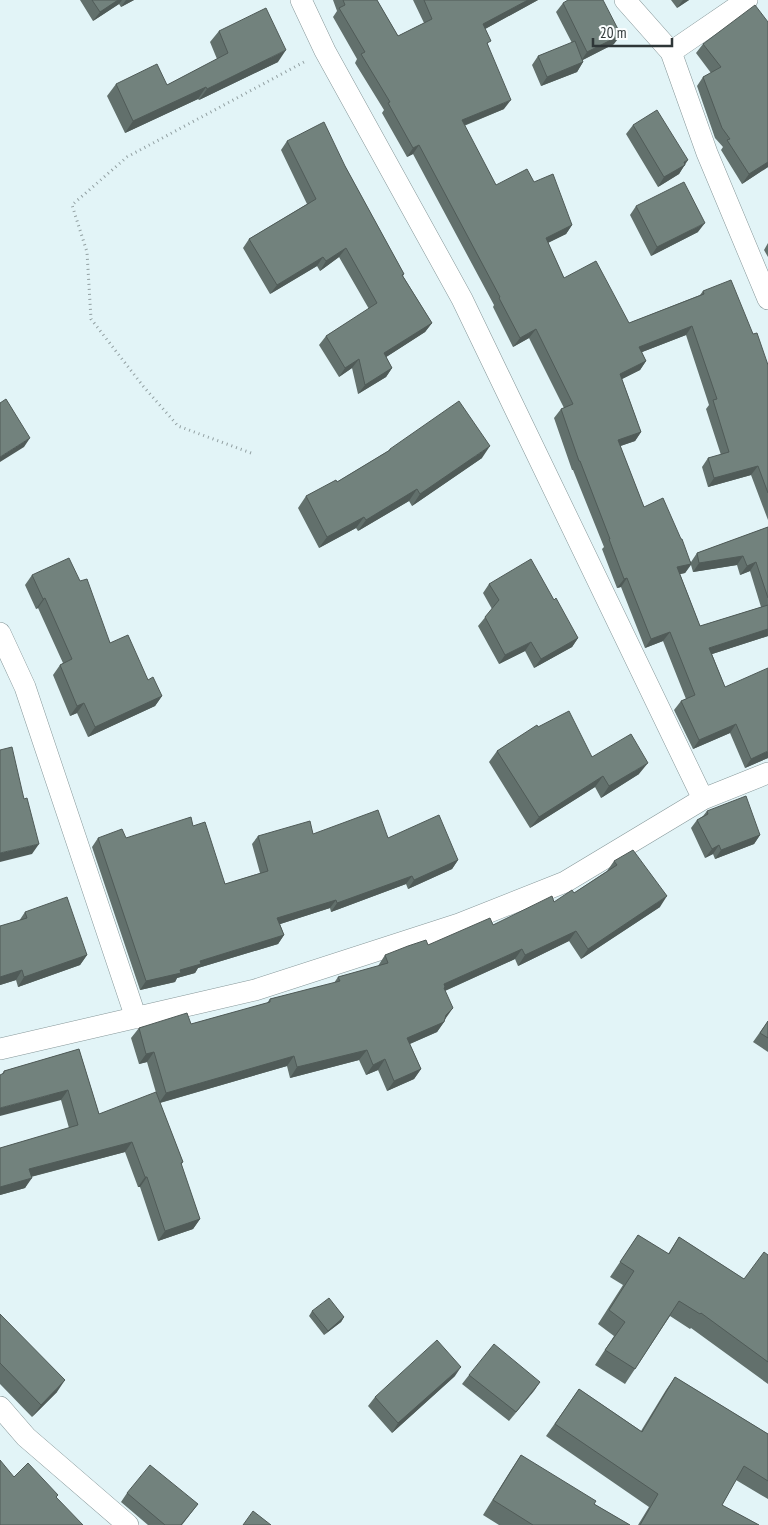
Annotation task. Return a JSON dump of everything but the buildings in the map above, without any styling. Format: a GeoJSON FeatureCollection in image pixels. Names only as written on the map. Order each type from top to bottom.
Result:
{"type":"FeatureCollection","features":[{"type":"Feature","properties":{"kind":"street"},"geometry":{"type":"LineString","coordinates":[[301,0],[325,51],[462,299],[703,799]]}},
{"type":"Feature","properties":{"kind":"street"},"geometry":{"type":"LineString","coordinates":[[625,0],[671,52],[707,153],[768,299]]}},
{"type":"Feature","properties":{"kind":"street"},"geometry":{"type":"LineString","coordinates":[[671,52],[747,0]]}},
{"type":"Feature","properties":{"kind":"street"},"geometry":{"type":"LineString","coordinates":[[0,633],[25,688],[136,1018]]}},
{"type":"Feature","properties":{"kind":"street"},"geometry":{"type":"LineString","coordinates":[[0,1049],[255,990],[459,924],[565,882],[703,799],[768,773]]}},
{"type":"Feature","properties":{"kind":"street"},"geometry":{"type":"LineString","coordinates":[[0,1407],[26,1437],[128,1525]]}},
{"type":"Feature","properties":{"kind":"path"},"geometry":{"type":"LineString","coordinates":[[251,453],[178,426],[143,386],[91,319],[87,252],[72,205],[127,157],[325,51]]}}]}
